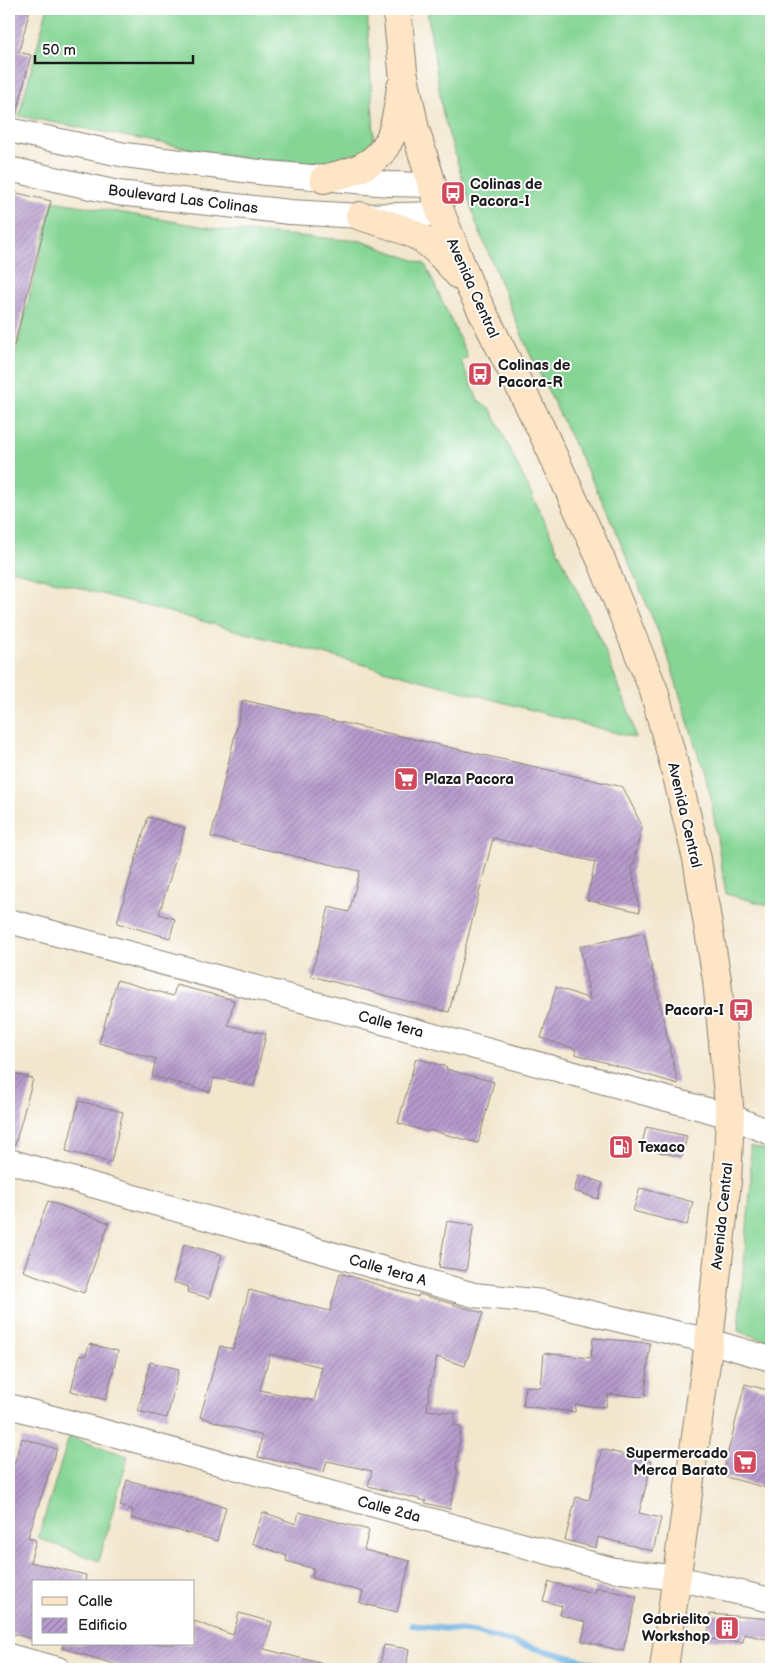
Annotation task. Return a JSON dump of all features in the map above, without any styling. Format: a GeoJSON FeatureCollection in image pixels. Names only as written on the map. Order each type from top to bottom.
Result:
{"type":"FeatureCollection","features":[{"type":"Feature","properties":{"kind":"street","name":"Avenida Central"},"geometry":{"type":"LineString","coordinates":[[397,9],[403,71],[415,129],[441,214],[470,287],[541,430],[602,562],[654,691],[697,859],[717,980],[730,1116],[727,1181],[709,1341],[664,1668]]}},
{"type":"Feature","properties":{"kind":"street"},"geometry":{"type":"LineString","coordinates":[[324,179],[361,168],[380,155],[390,139],[396,120],[403,71]]}},
{"type":"Feature","properties":{"kind":"street"},"geometry":{"type":"LineString","coordinates":[[9,130],[125,155],[324,179],[431,185]]}},
{"type":"Feature","properties":{"kind":"street"},"geometry":{"type":"LineString","coordinates":[[118,193],[125,155]]}},
{"type":"Feature","properties":{"kind":"street","name":"Boulevard Las Colinas"},"geometry":{"type":"LineString","coordinates":[[9,169],[118,193],[290,212],[360,216],[441,214]]}},
{"type":"Feature","properties":{"kind":"street"},"geometry":{"type":"LineString","coordinates":[[360,216],[398,228],[421,238],[440,254],[470,287]]}},
{"type":"Feature","properties":{"kind":"street","name":"Calle 1era"},"geometry":{"type":"LineString","coordinates":[[9,921],[730,1116],[771,1133]]}},
{"type":"Feature","properties":{"kind":"street","name":"Calle 1era A"},"geometry":{"type":"LineString","coordinates":[[9,1161],[474,1295],[544,1302],[709,1341],[771,1359]]}},
{"type":"Feature","properties":{"kind":"street","name":"Calle 2da"},"geometry":{"type":"LineString","coordinates":[[9,1406],[614,1570],[677,1578],[771,1600]]}},
{"type":"Feature","properties":{"kind":"street"},"geometry":{"type":"LineString","coordinates":[[9,1656],[58,1669]]}},
{"type":"Feature","properties":{"kind":"green space"},"geometry":{"type":"Polygon","coordinates":[[[47,9],[367,9],[374,138],[368,150],[348,158],[324,163],[245,159],[19,116],[47,9]]]}},
{"type":"Feature","properties":{"kind":"green space"},"geometry":{"type":"Polygon","coordinates":[[[427,9],[771,9],[771,906],[726,894],[710,793],[666,650],[607,511],[528,350],[476,223],[443,115],[427,9]]]}},
{"type":"Feature","properties":{"kind":"green space"},"geometry":{"type":"Polygon","coordinates":[[[53,201],[224,230],[361,241],[425,264],[468,357],[461,361],[478,400],[491,409],[603,646],[632,720],[635,738],[9,569],[9,379],[53,201]]]}},
{"type":"Feature","properties":{"kind":"green space"},"geometry":{"type":"Polygon","coordinates":[[[750,1146],[771,1151],[771,1342],[738,1331],[751,1182],[750,1146]]]}},
{"type":"Feature","properties":{"kind":"green space"},"geometry":{"type":"Polygon","coordinates":[[[69,1437],[128,1456],[99,1561],[38,1538],[69,1437]]]}},
{"type":"Feature","properties":{"kind":"building"},"geometry":{"type":"Polygon","coordinates":[[[9,9],[30,9],[19,52],[31,55],[16,117],[9,117],[9,9]]]}},
{"type":"Feature","properties":{"kind":"building"},"geometry":{"type":"Polygon","coordinates":[[[9,191],[51,201],[14,346],[9,345],[9,191]]]}},
{"type":"Feature","properties":{"kind":"building","name":"Plaza Pacora"},"geometry":{"type":"Polygon","coordinates":[[[243,700],[623,787],[642,826],[632,870],[640,912],[587,900],[595,862],[493,838],[449,1012],[311,976],[329,907],[349,912],[360,871],[211,837],[243,700]]]}},
{"type":"Feature","properties":{"kind":"building"},"geometry":{"type":"Polygon","coordinates":[[[148,817],[185,828],[159,914],[175,919],[170,938],[117,923],[148,817]]]}},
{"type":"Feature","properties":{"kind":"building"},"geometry":{"type":"Polygon","coordinates":[[[644,933],[678,1084],[576,1054],[575,1049],[541,1038],[556,987],[590,999],[580,946],[644,933]]]}},
{"type":"Feature","properties":{"kind":"building"},"geometry":{"type":"Polygon","coordinates":[[[117,980],[173,996],[176,985],[234,1000],[228,1025],[266,1034],[254,1086],[214,1078],[210,1092],[152,1076],[156,1059],[99,1043],[117,980]]]}},
{"type":"Feature","properties":{"kind":"building"},"geometry":{"type":"Polygon","coordinates":[[[416,1058],[447,1067],[446,1069],[494,1082],[478,1143],[398,1123],[416,1058]]]}},
{"type":"Feature","properties":{"kind":"building"},"geometry":{"type":"Polygon","coordinates":[[[9,1072],[33,1079],[14,1148],[9,1147],[9,1072]]]}},
{"type":"Feature","properties":{"kind":"building"},"geometry":{"type":"Polygon","coordinates":[[[79,1101],[123,1112],[111,1162],[66,1151],[79,1101]]]}},
{"type":"Feature","properties":{"kind":"building"},"geometry":{"type":"Polygon","coordinates":[[[646,1127],[687,1136],[682,1157],[641,1148],[646,1127]]]}},
{"type":"Feature","properties":{"kind":"building"},"geometry":{"type":"Polygon","coordinates":[[[579,1175],[603,1183],[598,1199],[574,1191],[579,1175]]]}},
{"type":"Feature","properties":{"kind":"building"},"geometry":{"type":"Polygon","coordinates":[[[640,1188],[693,1202],[687,1225],[633,1211],[640,1188]]]}},
{"type":"Feature","properties":{"kind":"building"},"geometry":{"type":"Polygon","coordinates":[[[48,1201],[109,1223],[84,1293],[23,1271],[48,1201]]]}},
{"type":"Feature","properties":{"kind":"building"},"geometry":{"type":"Polygon","coordinates":[[[447,1221],[474,1225],[466,1271],[439,1267],[447,1221]]]}},
{"type":"Feature","properties":{"kind":"building"},"geometry":{"type":"Polygon","coordinates":[[[184,1244],[222,1255],[209,1298],[187,1292],[189,1287],[173,1282],[184,1244]]]}},
{"type":"Feature","properties":{"kind":"building"},"geometry":{"type":"Polygon","coordinates":[[[340,1273],[418,1297],[419,1294],[483,1313],[465,1366],[437,1357],[430,1386],[427,1410],[455,1413],[454,1425],[461,1426],[456,1469],[458,1469],[450,1509],[368,1486],[372,1471],[327,1461],[324,1472],[300,1465],[258,1457],[262,1436],[200,1417],[220,1346],[233,1349],[249,1290],[330,1311],[340,1273]],[[270,1354],[260,1390],[314,1401],[322,1367],[270,1354]]]}},
{"type":"Feature","properties":{"kind":"building"},"geometry":{"type":"Polygon","coordinates":[[[593,1338],[650,1343],[645,1397],[608,1394],[606,1407],[576,1405],[575,1412],[523,1406],[525,1386],[541,1388],[544,1353],[591,1358],[593,1338]]]}},
{"type":"Feature","properties":{"kind":"building"},"geometry":{"type":"Polygon","coordinates":[[[89,1344],[118,1351],[106,1400],[71,1391],[80,1355],[86,1356],[89,1344]]]}},
{"type":"Feature","properties":{"kind":"building"},"geometry":{"type":"Polygon","coordinates":[[[150,1362],[179,1369],[167,1418],[138,1411],[150,1362]]]}},
{"type":"Feature","properties":{"kind":"building"},"geometry":{"type":"Polygon","coordinates":[[[745,1384],[771,1391],[771,1489],[722,1476],[745,1384]]]}},
{"type":"Feature","properties":{"kind":"building"},"geometry":{"type":"Polygon","coordinates":[[[22,1438],[57,1449],[28,1537],[36,1540],[30,1562],[86,1575],[85,1580],[32,1580],[32,1639],[9,1633],[9,1480],[22,1438]]]}},
{"type":"Feature","properties":{"kind":"building"},"geometry":{"type":"Polygon","coordinates":[[[602,1449],[652,1462],[639,1513],[661,1518],[653,1551],[598,1537],[596,1548],[565,1540],[576,1497],[589,1500],[602,1449]]]}},
{"type":"Feature","properties":{"kind":"building"},"geometry":{"type":"Polygon","coordinates":[[[127,1480],[226,1507],[217,1541],[131,1518],[133,1510],[120,1506],[127,1480]]]}},
{"type":"Feature","properties":{"kind":"building"},"geometry":{"type":"Polygon","coordinates":[[[263,1512],[296,1524],[299,1512],[369,1530],[364,1550],[410,1561],[397,1612],[360,1603],[363,1592],[312,1578],[314,1569],[286,1561],[287,1556],[252,1543],[263,1512]]]}},
{"type":"Feature","properties":{"kind":"building"},"geometry":{"type":"Polygon","coordinates":[[[549,1582],[594,1593],[595,1587],[637,1597],[623,1651],[582,1641],[586,1622],[560,1615],[562,1606],[543,1601],[549,1582]]]}},
{"type":"Feature","properties":{"kind":"building"},"geometry":{"type":"Polygon","coordinates":[[[239,1613],[272,1622],[264,1649],[320,1663],[319,1669],[130,1669],[62,1648],[62,1646],[195,1646],[195,1621],[233,1635],[239,1613]]]}},
{"type":"Feature","properties":{"kind":"building","name":"Gabrielito Workshop"},"geometry":{"type":"Polygon","coordinates":[[[710,1614],[771,1619],[771,1640],[744,1634],[743,1642],[708,1639],[710,1614]]]}},
{"type":"Feature","properties":{"kind":"building"},"geometry":{"type":"Polygon","coordinates":[[[384,1645],[409,1649],[406,1669],[379,1669],[384,1645]]]}},
{"type":"Feature","properties":{"kind":"waterway"},"geometry":{"type":"LineString","coordinates":[[412,1625],[474,1632],[599,1665],[628,1669]]}},
{"type":"Feature","properties":{"kind":"place","name":"Colinas de Pacora-I"},"geometry":{"type":"Point","coordinates":[453,193]}},
{"type":"Feature","properties":{"kind":"place","name":"Colinas de Pacora-R"},"geometry":{"type":"Point","coordinates":[480,374]}},
{"type":"Feature","properties":{"kind":"place","name":"Plaza Pacora"},"geometry":{"type":"Point","coordinates":[406,779]}},
{"type":"Feature","properties":{"kind":"place","name":"Pacora-I"},"geometry":{"type":"Point","coordinates":[741,1010]}},
{"type":"Feature","properties":{"kind":"place","name":"Texaco"},"geometry":{"type":"Point","coordinates":[621,1147]}},
{"type":"Feature","properties":{"kind":"place","name":"Supermercado Merca Barato"},"geometry":{"type":"Point","coordinates":[745,1462]}},
{"type":"Feature","properties":{"kind":"place","name":"Gabrielito Workshop"},"geometry":{"type":"Point","coordinates":[727,1628]}}]}
